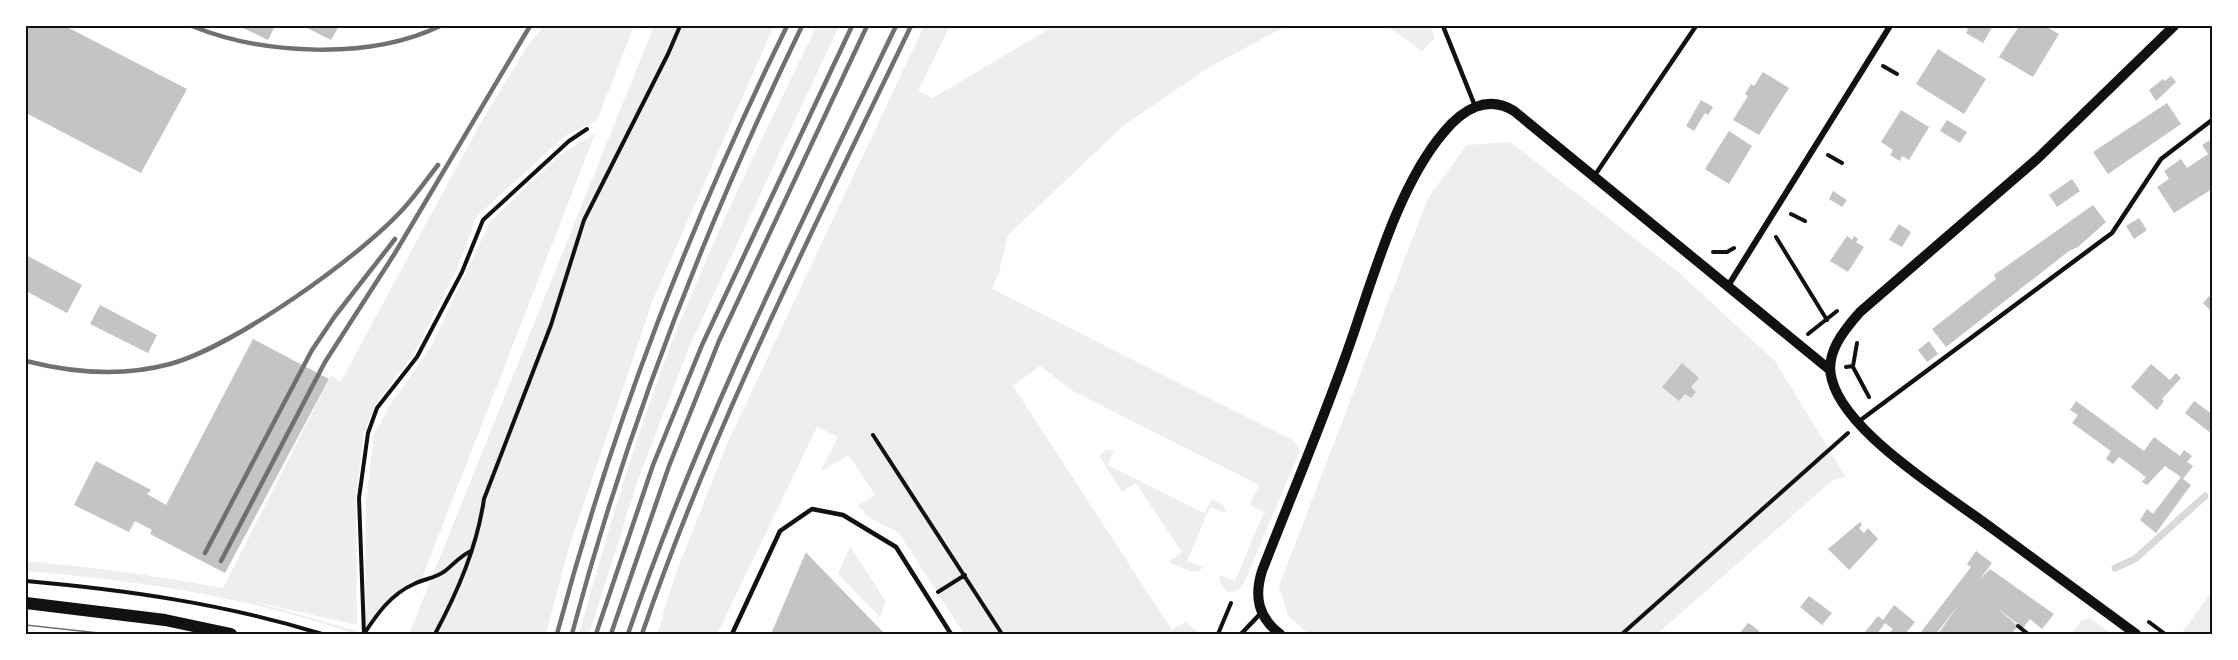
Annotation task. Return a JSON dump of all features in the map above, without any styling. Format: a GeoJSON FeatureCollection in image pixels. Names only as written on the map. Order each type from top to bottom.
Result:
{"type":"FeatureCollection","features":[{"type":"Feature","properties":{"kind":"main road"},"geometry":{"type":"LineString","coordinates":[[26,603],[154,618],[231,634]]}},
{"type":"Feature","properties":{"kind":"street"},"geometry":{"type":"LineString","coordinates":[[1728,286],[1890,26]]}},
{"type":"Feature","properties":{"kind":"street"},"geometry":{"type":"LineString","coordinates":[[2136,634],[1891,453],[1858,422],[1838,397],[1830,370],[1838,340],[1860,312],[2037,159],[2174,26]]}},
{"type":"Feature","properties":{"kind":"street"},"geometry":{"type":"LineString","coordinates":[[1280,634],[1261,613],[1257,597],[1262,571],[1317,435],[1400,208],[1418,171],[1443,132],[1463,113],[1475,106],[1486,103],[1508,107],[1830,370]]}},
{"type":"Feature","properties":{"kind":"lane"},"geometry":{"type":"LineString","coordinates":[[1443,26],[1475,106]]}},
{"type":"Feature","properties":{"kind":"lane"},"geometry":{"type":"LineString","coordinates":[[1594,176],[1696,26]]}},
{"type":"Feature","properties":{"kind":"lane"},"geometry":{"type":"LineString","coordinates":[[1858,422],[2112,233],[2161,159],[2212,120]]}},
{"type":"Feature","properties":{"kind":"lane"},"geometry":{"type":"LineString","coordinates":[[732,634],[780,531],[812,509],[843,516],[896,547],[951,634]]}},
{"type":"Feature","properties":{"kind":"lane"},"geometry":{"type":"LineString","coordinates":[[1241,634],[1261,613]]}},
{"type":"Feature","properties":{"kind":"path"},"geometry":{"type":"LineString","coordinates":[[435,634],[472,551],[480,528],[484,499],[551,325],[578,235],[680,26]]}},
{"type":"Feature","properties":{"kind":"path"},"geometry":{"type":"LineString","coordinates":[[1877,76],[1887,60]]}},
{"type":"Feature","properties":{"kind":"path"},"geometry":{"type":"LineString","coordinates":[[1883,66],[1897,74]]}},
{"type":"Feature","properties":{"kind":"path"},"geometry":{"type":"LineString","coordinates":[[363,634],[359,498],[369,433],[377,408],[417,357],[462,272],[483,220],[569,141],[587,129]]}},
{"type":"Feature","properties":{"kind":"path"},"geometry":{"type":"LineString","coordinates":[[1822,165],[1833,148]]}},
{"type":"Feature","properties":{"kind":"path"},"geometry":{"type":"LineString","coordinates":[[1828,155],[1842,163]]}},
{"type":"Feature","properties":{"kind":"path"},"geometry":{"type":"LineString","coordinates":[[1786,222],[1798,204]]}},
{"type":"Feature","properties":{"kind":"path"},"geometry":{"type":"LineString","coordinates":[[1791,213],[1805,221]]}},
{"type":"Feature","properties":{"kind":"path"},"geometry":{"type":"LineString","coordinates":[[1781,230],[1775,239],[1827,320]]}},
{"type":"Feature","properties":{"kind":"path"},"geometry":{"type":"LineString","coordinates":[[1853,366],[1876,409]]}},
{"type":"Feature","properties":{"kind":"path"},"geometry":{"type":"LineString","coordinates":[[1622,634],[1839,443],[1858,422]]}},
{"type":"Feature","properties":{"kind":"path"},"geometry":{"type":"LineString","coordinates":[[873,435],[1002,634]]}},
{"type":"Feature","properties":{"kind":"path"},"geometry":{"type":"LineString","coordinates":[[363,634],[380,609],[394,597],[413,584],[444,572],[462,555],[472,551]]}},
{"type":"Feature","properties":{"kind":"path"},"geometry":{"type":"LineString","coordinates":[[937,592],[965,575]]}},
{"type":"Feature","properties":{"kind":"path"},"geometry":{"type":"LineString","coordinates":[[26,581],[170,596],[247,612],[322,634]]}},
{"type":"Feature","properties":{"kind":"path"},"geometry":{"type":"LineString","coordinates":[[1218,634],[1231,603]]}},
{"type":"Feature","properties":{"kind":"path"},"geometry":{"type":"LineString","coordinates":[[2146,620],[2165,634]]}},
{"type":"Feature","properties":{"kind":"path"},"geometry":{"type":"LineString","coordinates":[[2018,626],[2028,634]]}},
{"type":"Feature","properties":{"kind":"shaded area"},"geometry":{"type":"Polygon","coordinates":[[[544,26],[634,26],[597,120],[565,136],[477,216],[456,271],[413,355],[376,403],[364,432],[356,498],[357,625],[252,601],[367,634],[358,632],[355,634],[273,610],[192,592],[152,585],[26,571],[26,561],[125,572],[223,588],[331,376],[341,381],[480,124],[528,45],[544,26]]]}},
{"type":"Feature","properties":{"kind":"shaded area"},"geometry":{"type":"Polygon","coordinates":[[[654,26],[774,26],[654,297],[569,547],[546,634],[409,634],[654,26]]]}},
{"type":"Feature","properties":{"kind":"shaded area"},"geometry":{"type":"Polygon","coordinates":[[[817,26],[839,26],[690,345],[639,477],[589,634],[579,634],[629,464],[673,339],[736,195],[817,26]]]}},
{"type":"Feature","properties":{"kind":"shaded area"},"geometry":{"type":"Polygon","coordinates":[[[924,26],[950,26],[918,91],[933,98],[1054,26],[1286,26],[1208,68],[1123,126],[1008,235],[999,272],[992,289],[1294,441],[1300,451],[1243,585],[1237,591],[1228,592],[1221,585],[1219,575],[1235,581],[1264,512],[1250,505],[1259,485],[1073,391],[1040,366],[1013,386],[1172,630],[1185,622],[1200,634],[964,634],[899,533],[869,517],[858,506],[875,495],[849,455],[820,472],[838,437],[817,427],[717,634],[657,634],[676,573],[727,444],[924,26]]]}},
{"type":"Feature","properties":{"kind":"shaded area"},"geometry":{"type":"Polygon","coordinates":[[[1387,26],[1430,26],[1435,38],[1422,51],[1387,26]]]}},
{"type":"Feature","properties":{"kind":"shaded area"},"geometry":{"type":"Polygon","coordinates":[[[595,134],[422,578],[404,586],[389,598],[365,629],[366,502],[374,435],[388,408],[431,347],[490,222],[560,155],[595,134]]]}},
{"type":"Feature","properties":{"kind":"shaded area"},"geometry":{"type":"Polygon","coordinates":[[[1510,142],[1678,272],[1775,361],[1846,477],[1833,480],[1657,634],[1309,634],[1288,616],[1279,586],[1428,198],[1467,145],[1510,142]]]}},
{"type":"Feature","properties":{"kind":"shaded area"},"geometry":{"type":"Polygon","coordinates":[[[1107,449],[1114,451],[1108,465],[1204,513],[1212,499],[1224,506],[1226,513],[1210,507],[1187,561],[1202,567],[1200,571],[1192,572],[1168,562],[1182,552],[1136,483],[1122,492],[1099,456],[1107,449]]]}},
{"type":"Feature","properties":{"kind":"shaded area"},"geometry":{"type":"Polygon","coordinates":[[[850,546],[886,602],[880,617],[838,574],[850,546]]]}},
{"type":"Feature","properties":{"kind":"shaded area"},"geometry":{"type":"Polygon","coordinates":[[[2212,591],[2212,634],[2181,634],[2212,591]]]}},
{"type":"Feature","properties":{"kind":"shaded area"},"geometry":{"type":"Polygon","coordinates":[[[2090,618],[2112,634],[2071,634],[2081,621],[2090,618]]]}},
{"type":"Feature","properties":{"kind":"building"},"geometry":{"type":"Polygon","coordinates":[[[26,26],[65,26],[187,89],[141,173],[26,113],[26,26]]]}},
{"type":"Feature","properties":{"kind":"building"},"geometry":{"type":"Polygon","coordinates":[[[239,26],[275,26],[268,40],[239,26]]]}},
{"type":"Feature","properties":{"kind":"building"},"geometry":{"type":"Polygon","coordinates":[[[303,26],[339,26],[331,40],[303,26]]]}},
{"type":"Feature","properties":{"kind":"building"},"geometry":{"type":"Polygon","coordinates":[[[1962,26],[1993,26],[1983,43],[1966,33],[1968,29],[1962,26]]]}},
{"type":"Feature","properties":{"kind":"building"},"geometry":{"type":"Polygon","coordinates":[[[2019,26],[2045,26],[2059,34],[2033,77],[1999,57],[2019,26]]]}},
{"type":"Feature","properties":{"kind":"building"},"geometry":{"type":"Polygon","coordinates":[[[1938,49],[1986,79],[1964,114],[1916,84],[1938,49]]]}},
{"type":"Feature","properties":{"kind":"building"},"geometry":{"type":"Polygon","coordinates":[[[1763,72],[1789,88],[1759,135],[1733,120],[1748,96],[1745,94],[1751,84],[1754,86],[1763,72]]]}},
{"type":"Feature","properties":{"kind":"building"},"geometry":{"type":"Polygon","coordinates":[[[2171,76],[2176,82],[2156,101],[2149,90],[2171,76]]]}},
{"type":"Feature","properties":{"kind":"building"},"geometry":{"type":"Polygon","coordinates":[[[1701,100],[1713,107],[1708,115],[1705,113],[1694,131],[1686,126],[1701,100]]]}},
{"type":"Feature","properties":{"kind":"building"},"geometry":{"type":"Polygon","coordinates":[[[2167,103],[2181,124],[2108,174],[2093,152],[2167,103]]]}},
{"type":"Feature","properties":{"kind":"building"},"geometry":{"type":"Polygon","coordinates":[[[1901,110],[1929,127],[1909,160],[1902,156],[1900,161],[1890,155],[1893,150],[1881,142],[1901,110]]]}},
{"type":"Feature","properties":{"kind":"building"},"geometry":{"type":"Polygon","coordinates":[[[1947,120],[1967,132],[1960,143],[1940,131],[1947,120]]]}},
{"type":"Feature","properties":{"kind":"building"},"geometry":{"type":"Polygon","coordinates":[[[1729,131],[1752,146],[1729,184],[1705,169],[1729,131]]]}},
{"type":"Feature","properties":{"kind":"building"},"geometry":{"type":"Polygon","coordinates":[[[2212,139],[2212,189],[2174,213],[2157,187],[2169,179],[2164,171],[2181,159],[2187,168],[2208,154],[2202,145],[2212,139]]]}},
{"type":"Feature","properties":{"kind":"building"},"geometry":{"type":"Polygon","coordinates":[[[2072,179],[2080,191],[2057,207],[2049,195],[2072,179]]]}},
{"type":"Feature","properties":{"kind":"building"},"geometry":{"type":"Polygon","coordinates":[[[1833,191],[1847,200],[1842,207],[1829,199],[1833,191]]]}},
{"type":"Feature","properties":{"kind":"building"},"geometry":{"type":"Polygon","coordinates":[[[2093,205],[2106,222],[2078,247],[2069,251],[1946,347],[1932,329],[1996,279],[1994,275],[2093,205]]]}},
{"type":"Feature","properties":{"kind":"building"},"geometry":{"type":"Polygon","coordinates":[[[2139,218],[2147,230],[2134,239],[2126,226],[2139,218]]]}},
{"type":"Feature","properties":{"kind":"building"},"geometry":{"type":"Polygon","coordinates":[[[1899,224],[1911,232],[1902,247],[1889,240],[1899,224]]]}},
{"type":"Feature","properties":{"kind":"building"},"geometry":{"type":"Polygon","coordinates":[[[1847,236],[1852,240],[1854,236],[1858,239],[1856,242],[1864,247],[1848,272],[1830,261],[1847,236]]]}},
{"type":"Feature","properties":{"kind":"building"},"geometry":{"type":"Polygon","coordinates":[[[26,255],[82,285],[67,313],[26,291],[26,255]]]}},
{"type":"Feature","properties":{"kind":"building"},"geometry":{"type":"Polygon","coordinates":[[[2209,296],[2212,299],[2212,312],[2203,303],[2209,296]]]}},
{"type":"Feature","properties":{"kind":"building"},"geometry":{"type":"Polygon","coordinates":[[[100,305],[157,335],[148,353],[90,324],[100,305]]]}},
{"type":"Feature","properties":{"kind":"building"},"geometry":{"type":"Polygon","coordinates":[[[253,339],[329,379],[225,573],[150,534],[152,530],[135,521],[129,532],[74,505],[96,461],[151,490],[147,494],[166,505],[253,339]]]}},
{"type":"Feature","properties":{"kind":"building"},"geometry":{"type":"Polygon","coordinates":[[[1929,341],[1938,354],[1927,362],[1918,350],[1929,341]]]}},
{"type":"Feature","properties":{"kind":"building"},"geometry":{"type":"Polygon","coordinates":[[[1682,363],[1699,378],[1691,387],[1696,392],[1691,398],[1685,394],[1679,401],[1662,387],[1682,363]]]}},
{"type":"Feature","properties":{"kind":"building"},"geometry":{"type":"Polygon","coordinates":[[[2151,364],[2170,380],[2176,373],[2181,378],[2162,399],[2164,401],[2157,410],[2131,387],[2151,364]]]}},
{"type":"Feature","properties":{"kind":"building"},"geometry":{"type":"Polygon","coordinates":[[[2076,401],[2144,451],[2154,437],[2180,456],[2184,450],[2192,456],[2187,462],[2193,466],[2183,479],[2191,485],[2156,533],[2140,520],[2147,509],[2153,514],[2181,477],[2165,466],[2147,485],[2142,482],[2146,477],[2119,457],[2113,464],[2106,459],[2111,451],[2072,423],[2078,415],[2070,410],[2076,401]]]}},
{"type":"Feature","properties":{"kind":"building"},"geometry":{"type":"Polygon","coordinates":[[[2194,401],[2212,414],[2212,434],[2185,413],[2194,401]]]}},
{"type":"Feature","properties":{"kind":"building"},"geometry":{"type":"Polygon","coordinates":[[[1860,522],[1862,525],[1859,528],[1864,533],[1868,528],[1878,539],[1849,570],[1828,549],[1860,522]]]}},
{"type":"Feature","properties":{"kind":"building"},"geometry":{"type":"Polygon","coordinates":[[[1976,551],[1992,563],[1980,579],[1990,569],[2054,614],[2042,629],[2030,619],[2023,628],[1996,607],[2018,626],[2011,634],[1938,634],[1960,603],[1936,634],[1921,632],[1971,567],[1967,564],[1976,551]]]}},
{"type":"Feature","properties":{"kind":"building"},"geometry":{"type":"Polygon","coordinates":[[[806,552],[813,560],[885,634],[771,634],[806,552]]]}},
{"type":"Feature","properties":{"kind":"building"},"geometry":{"type":"Polygon","coordinates":[[[1809,596],[1832,613],[1822,625],[1800,607],[1809,596]]]}},
{"type":"Feature","properties":{"kind":"building"},"geometry":{"type":"Polygon","coordinates":[[[1894,605],[1915,622],[1905,634],[1888,634],[1893,629],[1885,623],[1877,634],[1865,632],[1878,616],[1883,620],[1894,605]]]}},
{"type":"Feature","properties":{"kind":"building"},"geometry":{"type":"Polygon","coordinates":[[[1748,623],[1753,626],[1762,634],[1739,634],[1748,623]]]}},
{"type":"Feature","properties":{"kind":"waterway"},"geometry":{"type":"LineString","coordinates":[[2115,568],[2135,559],[2205,496]]}},
{"type":"Feature","properties":{"kind":"tram line"},"geometry":{"type":"LineString","coordinates":[[26,625],[108,634]]}},
{"type":"Feature","properties":{"kind":"railway"},"geometry":{"type":"LineString","coordinates":[[192,26],[220,36],[251,43],[316,50],[349,49],[382,44],[412,37],[440,26]]}},
{"type":"Feature","properties":{"kind":"railway"},"geometry":{"type":"LineString","coordinates":[[221,561],[325,362],[395,253],[530,26]]}},
{"type":"Feature","properties":{"kind":"railway"},"geometry":{"type":"LineString","coordinates":[[557,634],[603,477],[657,324],[718,174],[787,26]]}},
{"type":"Feature","properties":{"kind":"railway"},"geometry":{"type":"LineString","coordinates":[[572,634],[618,478],[672,324],[734,174],[802,26]]}},
{"type":"Feature","properties":{"kind":"railway"},"geometry":{"type":"LineString","coordinates":[[596,634],[653,465],[702,345],[852,26]]}},
{"type":"Feature","properties":{"kind":"railway"},"geometry":{"type":"LineString","coordinates":[[611,634],[669,466],[719,341],[867,26]]}},
{"type":"Feature","properties":{"kind":"railway"},"geometry":{"type":"LineString","coordinates":[[628,634],[656,556],[719,402],[788,251],[896,26]]}},
{"type":"Feature","properties":{"kind":"railway"},"geometry":{"type":"LineString","coordinates":[[642,634],[670,556],[733,402],[911,26]]}},
{"type":"Feature","properties":{"kind":"railway"},"geometry":{"type":"LineString","coordinates":[[26,361],[80,371],[116,372],[170,364],[196,354],[260,320],[358,251],[404,208],[438,165]]}},
{"type":"Feature","properties":{"kind":"railway"},"geometry":{"type":"LineString","coordinates":[[205,553],[312,350],[335,316],[395,239]]}}]}
